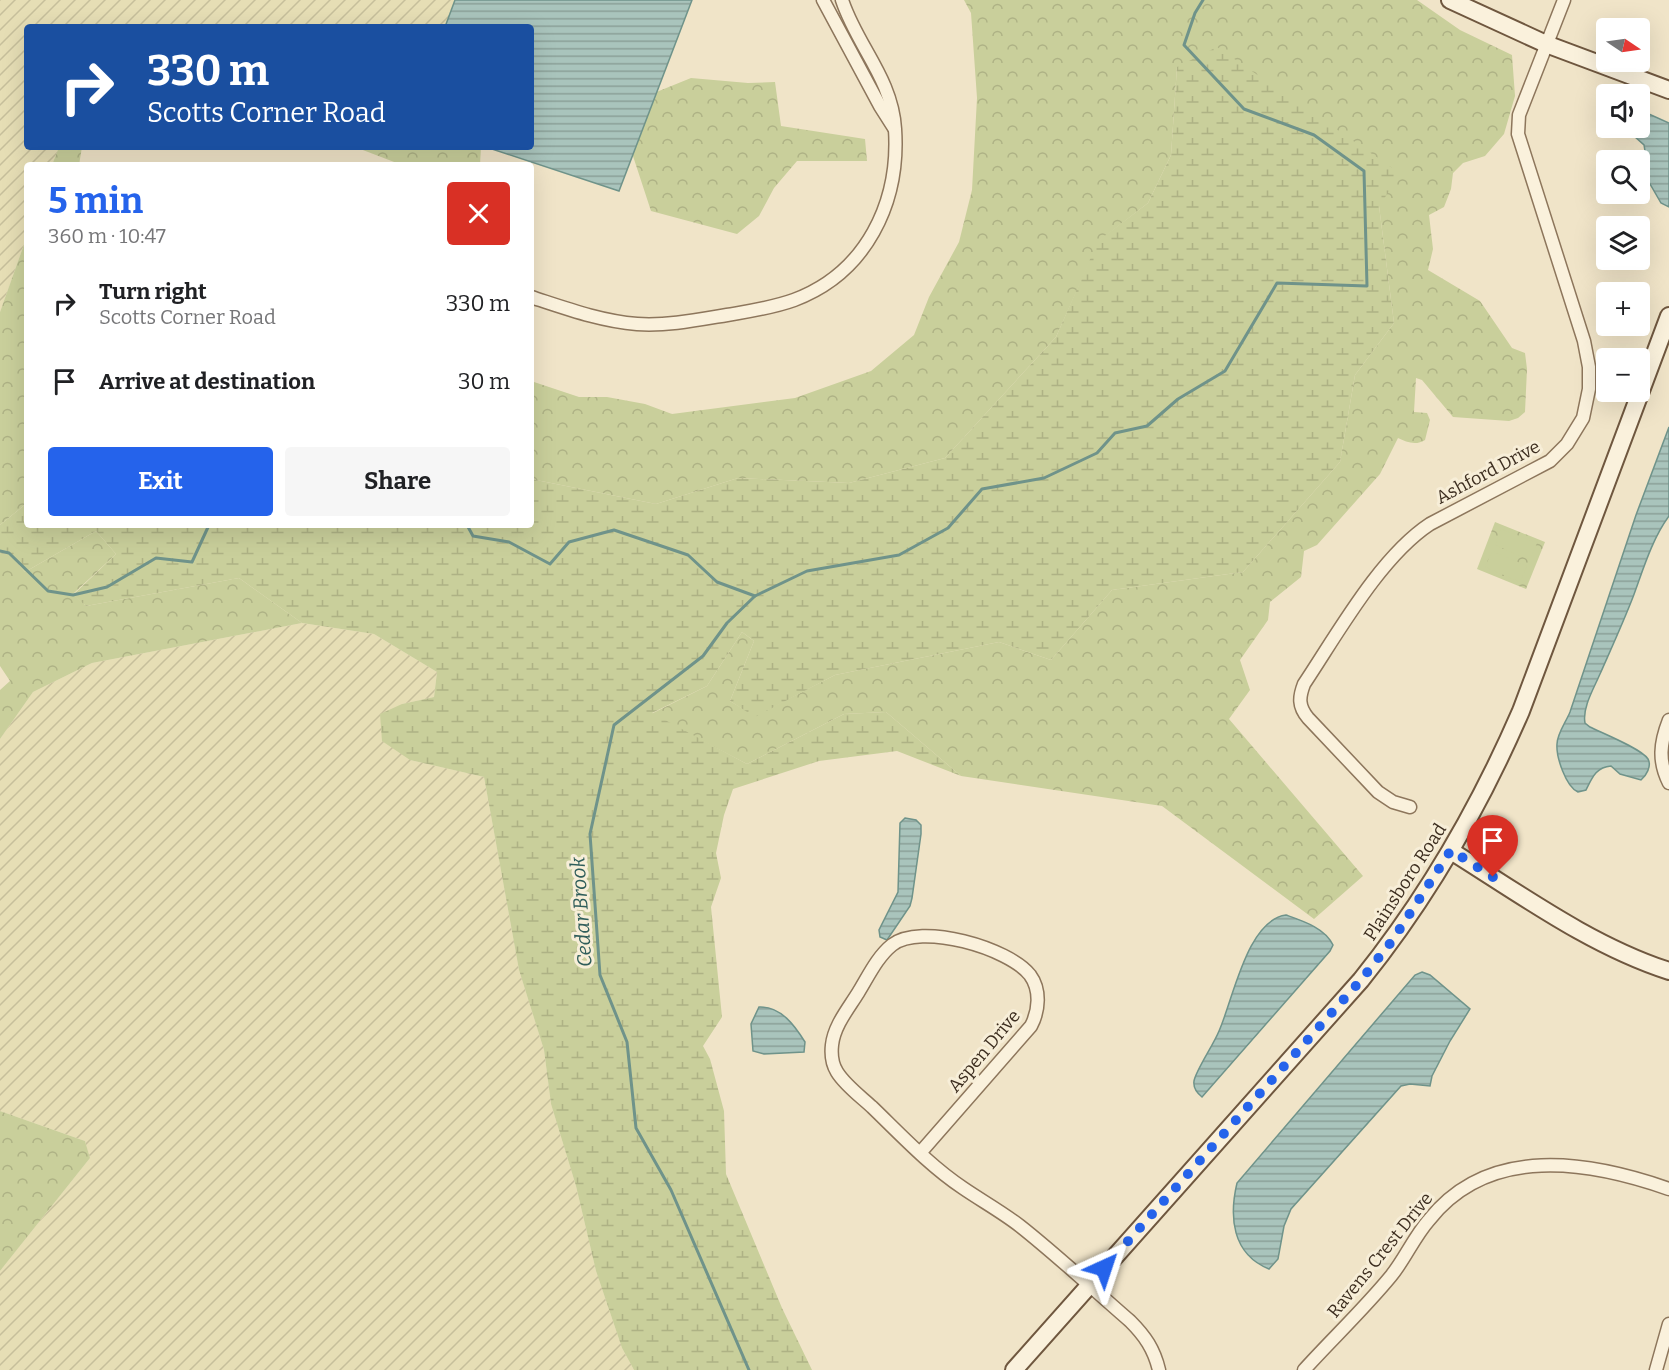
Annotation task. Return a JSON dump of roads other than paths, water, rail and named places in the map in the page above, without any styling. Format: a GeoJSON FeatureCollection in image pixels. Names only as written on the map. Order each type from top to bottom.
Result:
{"type":"FeatureCollection","features":[{"type":"Feature","properties":{"kind":"street"},"geometry":{"type":"LineString","coordinates":[[823,0],[840,34],[896,130]]}},
{"type":"Feature","properties":{"kind":"street"},"geometry":{"type":"LineString","coordinates":[[534,298],[589,316],[636,324],[672,324],[775,307],[796,299],[835,278],[846,268],[876,230],[892,186],[896,130],[892,101],[853,27],[842,0]]}},
{"type":"Feature","properties":{"kind":"street"},"geometry":{"type":"LineString","coordinates":[[1450,0],[1546,44],[1669,90]]}},
{"type":"Feature","properties":{"kind":"street","name":"Ashford Drive"},"geometry":{"type":"LineString","coordinates":[[1410,807],[1393,802],[1378,792],[1301,710],[1300,700],[1304,684],[1360,600],[1399,549],[1413,535],[1550,461],[1567,444],[1583,418],[1589,389],[1589,367],[1584,341],[1518,134],[1519,115],[1564,0]]}},
{"type":"Feature","properties":{"kind":"street"},"geometry":{"type":"LineString","coordinates":[[840,34],[853,27]]}},
{"type":"Feature","properties":{"kind":"street","name":"Plainsboro Road"},"geometry":{"type":"LineString","coordinates":[[1014,1370],[1361,980],[1392,941],[1451,850],[1502,754],[1521,711],[1669,316]]}},
{"type":"Feature","properties":{"kind":"street"},"geometry":{"type":"LineString","coordinates":[[1669,720],[1660,751],[1662,766],[1669,783]]}},
{"type":"Feature","properties":{"kind":"street"},"geometry":{"type":"LineString","coordinates":[[1451,850],[1583,933],[1620,952],[1669,971]]}},
{"type":"Feature","properties":{"kind":"street","name":"Aspen Drive"},"geometry":{"type":"LineString","coordinates":[[920,1153],[1031,1026],[1038,1009],[1031,976],[1019,964],[1007,957],[971,944],[941,936],[923,935],[892,944],[879,958],[836,1029],[832,1044],[832,1059],[837,1071],[846,1083],[920,1153],[964,1189],[1018,1224],[1088,1285]]}},
{"type":"Feature","properties":{"kind":"street","name":"Ravens Crest Drive"},"geometry":{"type":"LineString","coordinates":[[1304,1370],[1393,1274],[1429,1219],[1451,1197],[1474,1182],[1502,1171],[1548,1164],[1591,1168],[1669,1189]]}},
{"type":"Feature","properties":{"kind":"street"},"geometry":{"type":"LineString","coordinates":[[1088,1285],[1144,1335],[1155,1352],[1159,1370]]}},
{"type":"Feature","properties":{"kind":"street"},"geometry":{"type":"LineString","coordinates":[[1656,1370],[1669,1324]]}},
{"type":"Feature","properties":{"kind":"water"},"geometry":{"type":"Polygon","coordinates":[[[455,0],[692,0],[619,191],[495,150],[534,150],[534,24],[446,24],[455,0]]]}},
{"type":"Feature","properties":{"kind":"water"},"geometry":{"type":"Polygon","coordinates":[[[1650,114],[1669,123],[1669,207],[1661,203],[1650,184],[1650,150],[1645,150],[1644,145],[1636,138],[1650,138],[1650,114]]]}},
{"type":"Feature","properties":{"kind":"water"},"geometry":{"type":"Polygon","coordinates":[[[1669,427],[1669,516],[1648,555],[1585,711],[1585,723],[1644,755],[1648,759],[1649,768],[1641,780],[1620,774],[1611,766],[1602,768],[1595,774],[1586,790],[1578,792],[1570,784],[1563,771],[1558,756],[1557,740],[1570,712],[1636,515],[1669,427]]]}},
{"type":"Feature","properties":{"kind":"water"},"geometry":{"type":"Polygon","coordinates":[[[905,818],[916,820],[921,825],[912,898],[910,906],[887,940],[880,937],[879,930],[898,892],[900,823],[905,818]]]}},
{"type":"Feature","properties":{"kind":"water"},"geometry":{"type":"Polygon","coordinates":[[[1286,915],[1319,930],[1333,945],[1202,1097],[1195,1088],[1195,1076],[1219,1031],[1243,963],[1261,931],[1272,920],[1286,915]]]}},
{"type":"Feature","properties":{"kind":"water"},"geometry":{"type":"Polygon","coordinates":[[[1422,972],[1430,975],[1470,1009],[1450,1041],[1432,1076],[1430,1086],[1410,1084],[1401,1086],[1291,1209],[1284,1226],[1278,1259],[1269,1269],[1247,1254],[1236,1233],[1233,1209],[1237,1183],[1415,975],[1422,972]]]}},
{"type":"Feature","properties":{"kind":"water"},"geometry":{"type":"Polygon","coordinates":[[[759,1007],[774,1010],[786,1018],[805,1042],[804,1052],[764,1054],[753,1051],[751,1024],[759,1007]]]}},
{"type":"Feature","properties":{"kind":"waterway"},"geometry":{"type":"LineString","coordinates":[[469,528],[473,536],[509,542],[550,564],[569,542],[614,530],[688,555],[717,582],[755,596],[807,571],[899,555],[948,528],[982,489],[1044,478],[1097,453],[1115,433],[1147,426],[1178,399],[1225,371],[1277,283],[1367,286],[1364,171],[1314,135],[1244,109],[1184,45],[1195,13],[1203,0]]}},
{"type":"Feature","properties":{"kind":"waterway"},"geometry":{"type":"LineString","coordinates":[[0,551],[9,553],[48,591],[73,595],[107,587],[156,558],[192,562],[208,528]]}},
{"type":"Feature","properties":{"kind":"waterway","name":"Cedar Brook"},"geometry":{"type":"LineString","coordinates":[[749,1370],[671,1190],[636,1128],[627,1042],[600,975],[590,834],[614,725],[703,656],[727,623],[755,596]]}}]}
